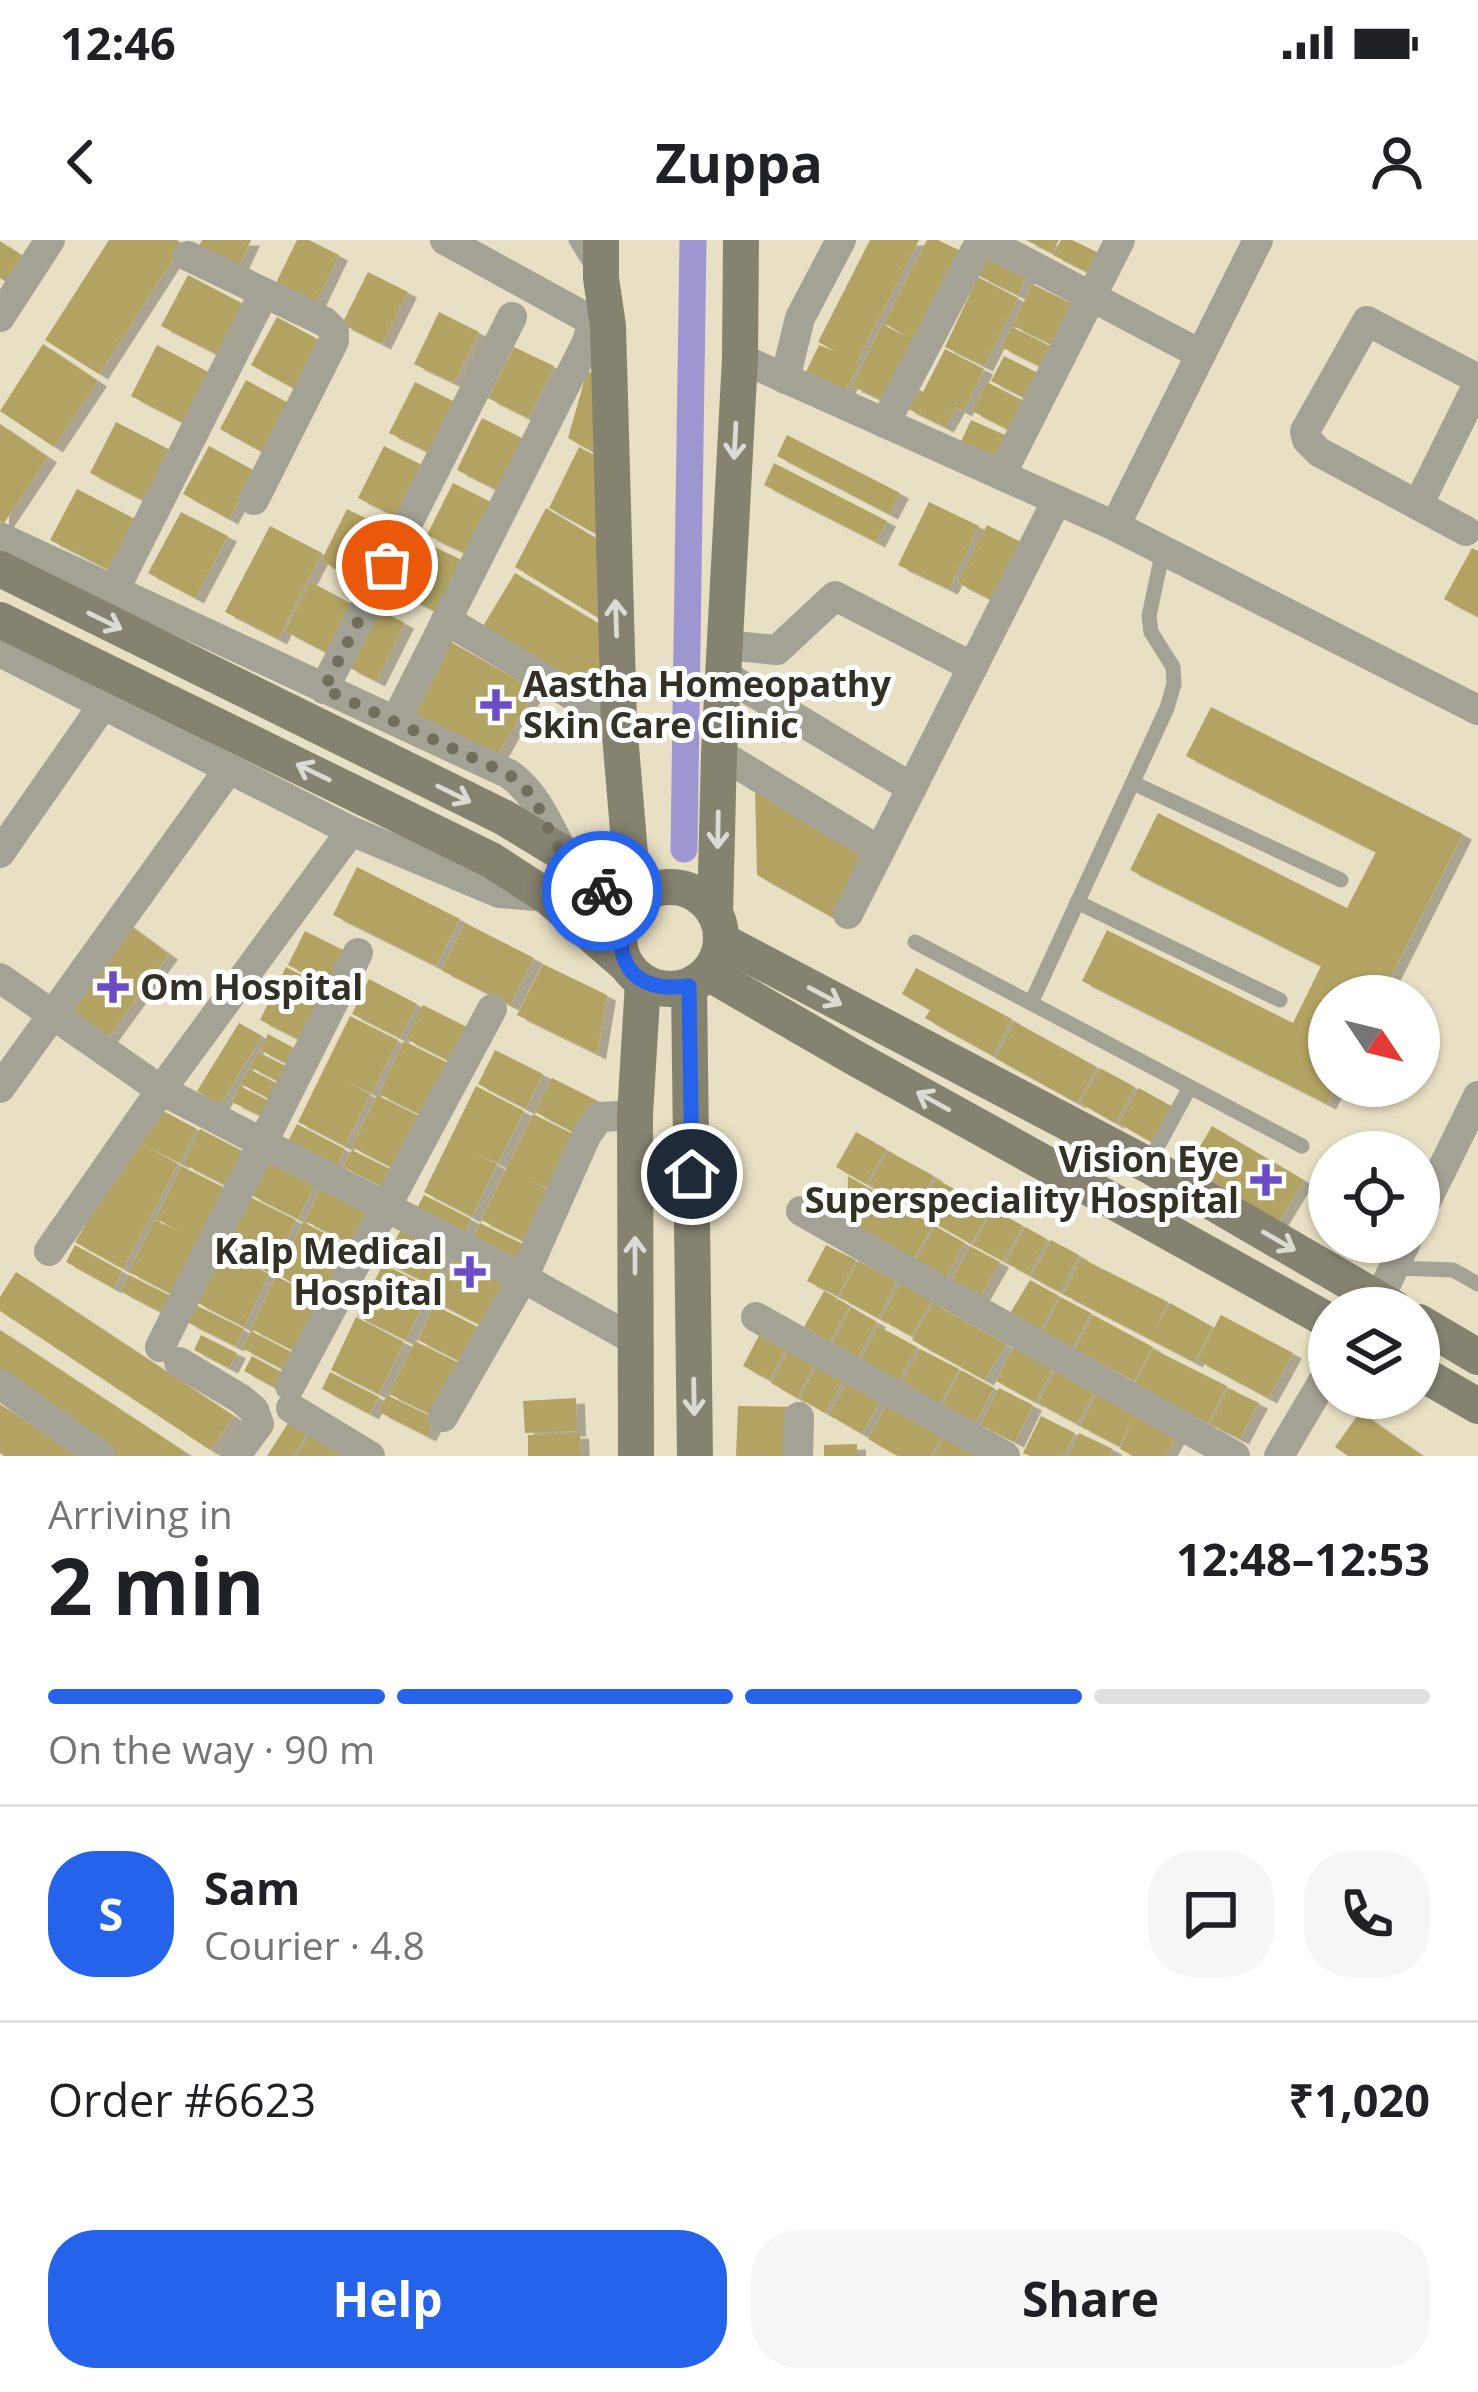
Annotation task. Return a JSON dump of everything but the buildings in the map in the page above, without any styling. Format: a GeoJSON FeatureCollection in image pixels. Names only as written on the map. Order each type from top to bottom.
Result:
{"type":"FeatureCollection","features":[{"type":"Feature","properties":{"kind":"street"},"geometry":{"type":"LineString","coordinates":[[0,316],[50,240]]}},
{"type":"Feature","properties":{"kind":"street"},"geometry":{"type":"LineString","coordinates":[[445,240],[601,324]]}},
{"type":"Feature","properties":{"kind":"street"},"geometry":{"type":"LineString","coordinates":[[601,240],[629,908],[619,939],[634,973],[636,1456]]}},
{"type":"Feature","properties":{"kind":"street"},"geometry":{"type":"LineString","coordinates":[[695,1456],[708,953],[740,358],[741,240]]}},
{"type":"Feature","properties":{"kind":"street"},"geometry":{"type":"LineString","coordinates":[[785,379],[800,318],[841,240]]}},
{"type":"Feature","properties":{"kind":"street"},"geometry":{"type":"LineString","coordinates":[[885,423],[982,240],[1201,354]]}},
{"type":"Feature","properties":{"kind":"street"},"geometry":{"type":"LineString","coordinates":[[1001,475],[1120,240]]}},
{"type":"Feature","properties":{"kind":"street"},"geometry":{"type":"LineString","coordinates":[[1114,526],[1258,240]]}},
{"type":"Feature","properties":{"kind":"street"},"geometry":{"type":"LineString","coordinates":[[188,256],[325,322],[334,331],[334,341],[254,500]]}},
{"type":"Feature","properties":{"kind":"street"},"geometry":{"type":"LineString","coordinates":[[114,591],[264,293]]}},
{"type":"Feature","properties":{"kind":"street"},"geometry":{"type":"LineString","coordinates":[[324,689],[512,317]]}},
{"type":"Feature","properties":{"kind":"street"},"geometry":{"type":"LineString","coordinates":[[1418,506],[1478,381],[1366,321],[1310,420],[1307,440],[1318,452],[1418,506],[1466,531]]}},
{"type":"Feature","properties":{"kind":"street"},"geometry":{"type":"LineString","coordinates":[[396,721],[575,365],[601,324]]}},
{"type":"Feature","properties":{"kind":"street"},"geometry":{"type":"LineString","coordinates":[[740,358],[1114,526],[1478,710]]}},
{"type":"Feature","properties":{"kind":"street"},"geometry":{"type":"LineString","coordinates":[[848,914],[1057,500]]}},
{"type":"Feature","properties":{"kind":"street"},"geometry":{"type":"LineString","coordinates":[[0,537],[508,774],[539,805],[564,854]]}},
{"type":"Feature","properties":{"kind":"street"},"geometry":{"type":"LineString","coordinates":[[0,569],[503,818],[564,854],[629,908]]}},
{"type":"Feature","properties":{"kind":"street"},"geometry":{"type":"LineString","coordinates":[[724,659],[777,650],[835,596],[973,667]]}},
{"type":"Feature","properties":{"kind":"street"},"geometry":{"type":"LineString","coordinates":[[0,620],[491,860],[548,897],[634,973],[665,989],[708,953],[712,907],[692,891],[670,886],[647,892],[629,908]]}},
{"type":"Feature","properties":{"kind":"street"},"geometry":{"type":"LineString","coordinates":[[446,620],[619,723]]}},
{"type":"Feature","properties":{"kind":"street"},"geometry":{"type":"LineString","coordinates":[[0,652],[351,831],[499,893],[548,897]]}},
{"type":"Feature","properties":{"kind":"street"},"geometry":{"type":"LineString","coordinates":[[724,659],[912,788]]}},
{"type":"Feature","properties":{"kind":"street"},"geometry":{"type":"LineString","coordinates":[[0,853],[103,705]]}},
{"type":"Feature","properties":{"kind":"street"},"geometry":{"type":"LineString","coordinates":[[719,753],[880,850]]}},
{"type":"Feature","properties":{"kind":"street"},"geometry":{"type":"LineString","coordinates":[[0,1088],[229,769]]}},
{"type":"Feature","properties":{"kind":"street"},"geometry":{"type":"LineString","coordinates":[[49,1251],[351,831]]}},
{"type":"Feature","properties":{"kind":"street"},"geometry":{"type":"LineString","coordinates":[[235,1456],[260,1424],[254,1410],[170,1354],[262,1143],[358,953]]}},
{"type":"Feature","properties":{"kind":"street"},"geometry":{"type":"LineString","coordinates":[[708,953],[1393,1279]]}},
{"type":"Feature","properties":{"kind":"street"},"geometry":{"type":"LineString","coordinates":[[708,953],[876,1069],[1308,1309]]}},
{"type":"Feature","properties":{"kind":"street"},"geometry":{"type":"LineString","coordinates":[[0,978],[161,1090],[636,1341]]}},
{"type":"Feature","properties":{"kind":"street"},"geometry":{"type":"LineString","coordinates":[[370,1456],[290,1397],[492,1009]]}},
{"type":"Feature","properties":{"kind":"street"},"geometry":{"type":"LineString","coordinates":[[1440,1173],[1478,1096]]}},
{"type":"Feature","properties":{"kind":"street"},"geometry":{"type":"LineString","coordinates":[[443,1418],[523,1278],[587,1134],[600,1117],[635,1114]]}},
{"type":"Feature","properties":{"kind":"street"},"geometry":{"type":"LineString","coordinates":[[801,1211],[1235,1456]]}},
{"type":"Feature","properties":{"kind":"street"},"geometry":{"type":"LineString","coordinates":[[756,1318],[1005,1456]]}},
{"type":"Feature","properties":{"kind":"street"},"geometry":{"type":"LineString","coordinates":[[1440,1334],[1478,1357]]}},
{"type":"Feature","properties":{"kind":"street"},"geometry":{"type":"LineString","coordinates":[[0,1384],[101,1456]]}},
{"type":"Feature","properties":{"kind":"street"},"geometry":{"type":"LineString","coordinates":[[1440,1384],[1478,1406]]}},
{"type":"Feature","properties":{"kind":"street"},"geometry":{"type":"LineString","coordinates":[[1279,1456],[1308,1407]]}},
{"type":"Feature","properties":{"kind":"street"},"geometry":{"type":"LineString","coordinates":[[798,1456],[799,1417]]}},
{"type":"Feature","properties":{"kind":"lane"},"geometry":{"type":"LineString","coordinates":[[576,240],[601,278]]}},
{"type":"Feature","properties":{"kind":"lane"},"geometry":{"type":"LineString","coordinates":[[1030,1004],[1174,684],[1173,667],[1151,632],[1149,616],[1163,550]]}},
{"type":"Feature","properties":{"kind":"lane"},"geometry":{"type":"LineString","coordinates":[[1133,782],[1341,880]]}},
{"type":"Feature","properties":{"kind":"lane"},"geometry":{"type":"LineString","coordinates":[[1077,902],[1280,1000]]}},
{"type":"Feature","properties":{"kind":"lane"},"geometry":{"type":"LineString","coordinates":[[915,943],[1302,1146]]}},
{"type":"Feature","properties":{"kind":"lane"},"geometry":{"type":"LineString","coordinates":[[1148,1165],[1190,1088]]}},
{"type":"Feature","properties":{"kind":"lane"},"geometry":{"type":"LineString","coordinates":[[1393,1279],[1453,1270],[1478,1284]]}},
{"type":"Feature","properties":{"kind":"waterway"},"geometry":{"type":"LineString","coordinates":[[684,849],[693,240]]}},
{"type":"Feature","properties":{"kind":"way so far"},"geometry":{"type":"LineString","coordinates":[[387,565],[324,689],[525,786],[564,854],[602,891]]}},
{"type":"Feature","properties":{"kind":"place","name":"Aastha Homeopathy Skin Care Clinic"},"geometry":{"type":"Point","coordinates":[496,705]}},
{"type":"Feature","properties":{"kind":"place","name":"Om Hospital"},"geometry":{"type":"Point","coordinates":[113,987]}},
{"type":"Feature","properties":{"kind":"place","name":"Vision Eye Superspeciality Hospital"},"geometry":{"type":"Point","coordinates":[1266,1180]}},
{"type":"Feature","properties":{"kind":"place","name":"Kalp Medical Hospital"},"geometry":{"type":"Point","coordinates":[470,1272]}},
{"type":"Feature","properties":{"kind":"route"},"geometry":{"type":"LineString","coordinates":[[602,891],[625,914],[619,939],[626,964],[637,978],[665,989],[689,986],[692,1174]]}}]}
